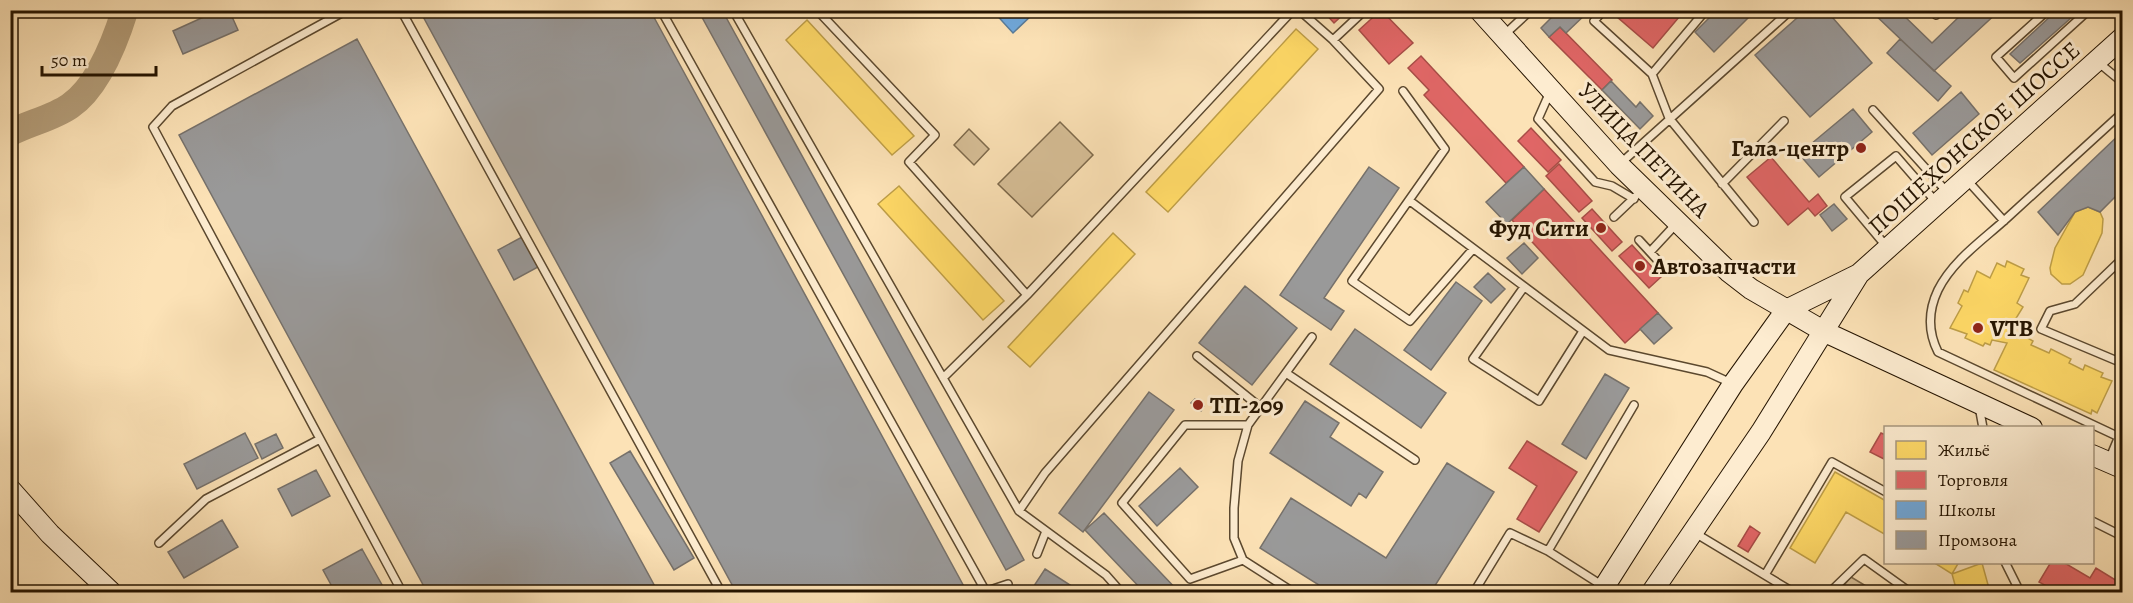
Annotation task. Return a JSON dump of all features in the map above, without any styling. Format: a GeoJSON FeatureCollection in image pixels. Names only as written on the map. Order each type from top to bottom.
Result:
{"type":"FeatureCollection","features":[{"type":"Feature","properties":{"kind":"main road","name":"УЛИЦА ПЕТИНА"},"geometry":{"type":"LineString","coordinates":[[1479,10],[1619,165],[1639,194],[1677,223],[1729,272],[1786,310]]}},
{"type":"Feature","properties":{"kind":"main road","name":"ПОШЕХОНСКОЕ ШОССЕ"},"geometry":{"type":"LineString","coordinates":[[1606,591],[1733,384],[1786,310],[1859,274],[2122,38]]}},
{"type":"Feature","properties":{"kind":"main road","name":"ПОШЕХОНСКОЕ ШОССЕ"},"geometry":{"type":"LineString","coordinates":[[1652,592],[1761,432],[1859,274]]}},
{"type":"Feature","properties":{"kind":"main road"},"geometry":{"type":"LineString","coordinates":[[1786,310],[1825,332],[2028,426]]}},
{"type":"Feature","properties":{"kind":"main road"},"geometry":{"type":"LineString","coordinates":[[10,489],[50,534],[111,592]]}},
{"type":"Feature","properties":{"kind":"lane"},"geometry":{"type":"LineString","coordinates":[[347,10],[172,106],[153,127],[402,592]]}},
{"type":"Feature","properties":{"kind":"lane"},"geometry":{"type":"LineString","coordinates":[[401,10],[721,592]]}},
{"type":"Feature","properties":{"kind":"lane"},"geometry":{"type":"LineString","coordinates":[[661,10],[984,591],[1008,584]]}},
{"type":"Feature","properties":{"kind":"lane"},"geometry":{"type":"LineString","coordinates":[[733,10],[1019,511],[1106,575],[1121,592]]}},
{"type":"Feature","properties":{"kind":"lane"},"geometry":{"type":"LineString","coordinates":[[817,10],[935,135],[909,162],[1028,295]]}},
{"type":"Feature","properties":{"kind":"lane"},"geometry":{"type":"LineString","coordinates":[[943,378],[1028,295],[1293,10]]}},
{"type":"Feature","properties":{"kind":"lane"},"geometry":{"type":"LineString","coordinates":[[1019,511],[1045,473],[1379,89],[1333,40],[1299,10]]}},
{"type":"Feature","properties":{"kind":"lane"},"geometry":{"type":"LineString","coordinates":[[1333,40],[1365,10]]}},
{"type":"Feature","properties":{"kind":"lane"},"geometry":{"type":"LineString","coordinates":[[1503,36],[1531,10]]}},
{"type":"Feature","properties":{"kind":"lane"},"geometry":{"type":"LineString","coordinates":[[1604,10],[1593,21],[1652,74],[1669,118],[1754,222]]}},
{"type":"Feature","properties":{"kind":"lane"},"geometry":{"type":"LineString","coordinates":[[1652,74],[1706,10]]}},
{"type":"Feature","properties":{"kind":"lane"},"geometry":{"type":"LineString","coordinates":[[1619,165],[1791,10]]}},
{"type":"Feature","properties":{"kind":"lane"},"geometry":{"type":"LineString","coordinates":[[2048,10],[1996,57],[2014,78],[2090,10]]}},
{"type":"Feature","properties":{"kind":"lane"},"geometry":{"type":"LineString","coordinates":[[2097,62],[2122,82]]}},
{"type":"Feature","properties":{"kind":"lane"},"geometry":{"type":"LineString","coordinates":[[1551,89],[1538,119],[1595,182],[1639,194]]}},
{"type":"Feature","properties":{"kind":"lane"},"geometry":{"type":"LineString","coordinates":[[1403,91],[1445,149],[1352,281],[1410,321],[1473,249]]}},
{"type":"Feature","properties":{"kind":"lane"},"geometry":{"type":"LineString","coordinates":[[1873,110],[1943,199]]}},
{"type":"Feature","properties":{"kind":"lane"},"geometry":{"type":"LineString","coordinates":[[2119,437],[1938,352],[1931,338],[1930,323],[1932,306],[1938,290],[1960,260],[2122,113]]}},
{"type":"Feature","properties":{"kind":"lane"},"geometry":{"type":"LineString","coordinates":[[1722,184],[1784,121]]}},
{"type":"Feature","properties":{"kind":"lane"},"geometry":{"type":"LineString","coordinates":[[1889,248],[1845,197],[1896,156],[1943,199]]}},
{"type":"Feature","properties":{"kind":"lane"},"geometry":{"type":"LineString","coordinates":[[1966,179],[2004,221]]}},
{"type":"Feature","properties":{"kind":"lane"},"geometry":{"type":"LineString","coordinates":[[1614,217],[1639,194]]}},
{"type":"Feature","properties":{"kind":"lane"},"geometry":{"type":"LineString","coordinates":[[1410,201],[1609,350],[1707,372],[1733,384]]}},
{"type":"Feature","properties":{"kind":"lane"},"geometry":{"type":"LineString","coordinates":[[1650,252],[1677,223]]}},
{"type":"Feature","properties":{"kind":"lane"},"geometry":{"type":"LineString","coordinates":[[1639,240],[1662,264]]}},
{"type":"Feature","properties":{"kind":"lane"},"geometry":{"type":"LineString","coordinates":[[2122,259],[2074,304],[2050,311],[2042,328],[2122,363]]}},
{"type":"Feature","properties":{"kind":"lane"},"geometry":{"type":"LineString","coordinates":[[1524,286],[1473,359],[1539,401],[1583,331]]}},
{"type":"Feature","properties":{"kind":"lane"},"geometry":{"type":"LineString","coordinates":[[1293,592],[1243,560],[1233,538],[1233,508],[1238,461],[1248,425],[1312,337]]}},
{"type":"Feature","properties":{"kind":"lane"},"geometry":{"type":"LineString","coordinates":[[1197,356],[1260,407]]}},
{"type":"Feature","properties":{"kind":"lane"},"geometry":{"type":"LineString","coordinates":[[1286,373],[1415,460]]}},
{"type":"Feature","properties":{"kind":"lane"},"geometry":{"type":"LineString","coordinates":[[1979,404],[1983,426]]}},
{"type":"Feature","properties":{"kind":"lane"},"geometry":{"type":"LineString","coordinates":[[1548,551],[1634,405]]}},
{"type":"Feature","properties":{"kind":"lane"},"geometry":{"type":"LineString","coordinates":[[1243,560],[1190,579],[1122,502],[1185,425],[1248,425]]}},
{"type":"Feature","properties":{"kind":"lane"},"geometry":{"type":"LineString","coordinates":[[2108,462],[2122,429]]}},
{"type":"Feature","properties":{"kind":"lane"},"geometry":{"type":"LineString","coordinates":[[159,543],[206,498],[320,439]]}},
{"type":"Feature","properties":{"kind":"lane"},"geometry":{"type":"LineString","coordinates":[[1765,575],[1833,462],[1884,491]]}},
{"type":"Feature","properties":{"kind":"lane"},"geometry":{"type":"LineString","coordinates":[[2094,522],[2122,536]]}},
{"type":"Feature","properties":{"kind":"lane"},"geometry":{"type":"LineString","coordinates":[[1037,554],[1046,531]]}},
{"type":"Feature","properties":{"kind":"lane"},"geometry":{"type":"LineString","coordinates":[[1693,532],[1793,592]]}},
{"type":"Feature","properties":{"kind":"lane"},"geometry":{"type":"LineString","coordinates":[[1474,592],[1510,533],[1548,551],[1606,591]]}},
{"type":"Feature","properties":{"kind":"lane"},"geometry":{"type":"LineString","coordinates":[[1830,592],[1864,559],[1910,592]]}},
{"type":"Feature","properties":{"kind":"lane"},"geometry":{"type":"LineString","coordinates":[[2006,564],[2020,592]]}},
{"type":"Feature","properties":{"kind":"shaded area"},"geometry":{"type":"Polygon","coordinates":[[[1060,122],[1093,155],[1032,217],[998,184],[1060,122]]]}},
{"type":"Feature","properties":{"kind":"shaded area"},"geometry":{"type":"Polygon","coordinates":[[[969,129],[989,149],[974,165],[954,145],[969,129]]]}},
{"type":"Feature","properties":{"kind":"shaded area"},"geometry":{"type":"Polygon","coordinates":[[[1851,577],[1876,592],[1838,592],[1851,577]]]}},
{"type":"Feature","properties":{"kind":"building: Жильё"},"geometry":{"type":"Polygon","coordinates":[[[807,20],[914,136],[892,155],[786,40],[807,20]]]}},
{"type":"Feature","properties":{"kind":"building: Жильё"},"geometry":{"type":"Polygon","coordinates":[[[1296,29],[1318,49],[1168,212],[1146,192],[1296,29]]]}},
{"type":"Feature","properties":{"kind":"building: Жильё"},"geometry":{"type":"Polygon","coordinates":[[[899,186],[1004,301],[983,320],[878,204],[899,186]]]}},
{"type":"Feature","properties":{"kind":"building: Жильё"},"geometry":{"type":"Polygon","coordinates":[[[2088,207],[2100,212],[2103,219],[2102,233],[2083,275],[2070,284],[2062,284],[2051,274],[2050,268],[2055,248],[2075,212],[2088,207]]]}},
{"type":"Feature","properties":{"kind":"building: Жильё"},"geometry":{"type":"Polygon","coordinates":[[[1113,233],[1135,254],[1030,367],[1008,347],[1113,233]]]}},
{"type":"Feature","properties":{"kind":"building: Жильё"},"geometry":{"type":"Polygon","coordinates":[[[2007,261],[2024,269],[2021,275],[2029,278],[2017,303],[2023,307],[2007,333],[2016,338],[2019,333],[2033,341],[2031,345],[2049,353],[2051,349],[2071,359],[2069,363],[2083,370],[2085,365],[2103,373],[2101,377],[2112,381],[2097,413],[2092,410],[2091,414],[1994,370],[2007,343],[1992,340],[1990,345],[1985,343],[1983,346],[1965,338],[1967,334],[1950,328],[1962,306],[1958,303],[1964,290],[1968,292],[1977,271],[1990,278],[1997,263],[2005,267],[2007,261]]]}},
{"type":"Feature","properties":{"kind":"building: Жильё"},"geometry":{"type":"Polygon","coordinates":[[[1835,472],[1884,500],[1884,534],[1846,512],[1815,563],[1790,548],[1835,472]]]}},
{"type":"Feature","properties":{"kind":"building: Жильё"},"geometry":{"type":"Polygon","coordinates":[[[1936,564],[1958,564],[1952,574],[1936,564]]]}},
{"type":"Feature","properties":{"kind":"building: Жильё"},"geometry":{"type":"Polygon","coordinates":[[[1982,564],[1990,592],[1957,592],[1952,574],[1982,564]]]}},
{"type":"Feature","properties":{"kind":"building: Жильё"},"geometry":{"type":"Polygon","coordinates":[[[1751,586],[1762,592],[1747,592],[1751,586]]]}},
{"type":"Feature","properties":{"kind":"building: Торговля"},"geometry":{"type":"Polygon","coordinates":[[[1322,10],[1348,10],[1334,23],[1322,10]]]}},
{"type":"Feature","properties":{"kind":"building: Торговля"},"geometry":{"type":"Polygon","coordinates":[[[1381,10],[1413,43],[1389,64],[1359,30],[1381,10]]]}},
{"type":"Feature","properties":{"kind":"building: Торговля"},"geometry":{"type":"Polygon","coordinates":[[[1620,10],[1685,10],[1653,48],[1616,16],[1620,10]]]}},
{"type":"Feature","properties":{"kind":"building: Торговля"},"geometry":{"type":"Polygon","coordinates":[[[1560,27],[1612,80],[1602,90],[1549,37],[1560,27]]]}},
{"type":"Feature","properties":{"kind":"building: Торговля"},"geometry":{"type":"Polygon","coordinates":[[[1421,56],[1524,167],[1506,183],[1424,95],[1429,90],[1408,68],[1421,56]]]}},
{"type":"Feature","properties":{"kind":"building: Торговля"},"geometry":{"type":"Polygon","coordinates":[[[1531,128],[1561,160],[1548,172],[1518,141],[1531,128]]]}},
{"type":"Feature","properties":{"kind":"building: Торговля"},"geometry":{"type":"Polygon","coordinates":[[[1771,157],[1809,202],[1818,194],[1827,206],[1815,216],[1808,208],[1788,225],[1747,177],[1771,157]]]}},
{"type":"Feature","properties":{"kind":"building: Торговля"},"geometry":{"type":"Polygon","coordinates":[[[1559,164],[1592,201],[1579,212],[1546,176],[1559,164]]]}},
{"type":"Feature","properties":{"kind":"building: Торговля"},"geometry":{"type":"Polygon","coordinates":[[[1544,189],[1658,313],[1625,343],[1512,220],[1544,189]]]}},
{"type":"Feature","properties":{"kind":"building: Торговля"},"geometry":{"type":"Polygon","coordinates":[[[1592,209],[1622,242],[1612,251],[1582,218],[1592,209]]]}},
{"type":"Feature","properties":{"kind":"building: Торговля","name":"Автозапчасти"},"geometry":{"type":"Polygon","coordinates":[[[1632,245],[1661,277],[1649,288],[1619,256],[1632,245]]]}},
{"type":"Feature","properties":{"kind":"building: Торговля"},"geometry":{"type":"Polygon","coordinates":[[[1881,433],[1884,434],[1884,459],[1870,452],[1881,433]]]}},
{"type":"Feature","properties":{"kind":"building: Торговля"},"geometry":{"type":"Polygon","coordinates":[[[1527,441],[1577,472],[1539,532],[1517,519],[1537,486],[1509,468],[1527,441]]]}},
{"type":"Feature","properties":{"kind":"building: Торговля"},"geometry":{"type":"Polygon","coordinates":[[[1750,526],[1760,533],[1748,552],[1738,546],[1750,526]]]}},
{"type":"Feature","properties":{"kind":"building: Торговля"},"geometry":{"type":"Polygon","coordinates":[[[2050,564],[2066,564],[2090,578],[2096,568],[2122,584],[2122,592],[2051,592],[2050,588],[2039,582],[2050,564]]]}},
{"type":"Feature","properties":{"kind":"building: Школы"},"geometry":{"type":"Polygon","coordinates":[[[992,10],[1031,10],[1034,13],[1013,33],[992,10]]]}},
{"type":"Feature","properties":{"kind":"building: Промзона"},"geometry":{"type":"Polygon","coordinates":[[[219,10],[229,10],[238,30],[183,54],[173,31],[219,10]]]}},
{"type":"Feature","properties":{"kind":"building: Промзона"},"geometry":{"type":"Polygon","coordinates":[[[650,10],[967,592],[736,592],[420,11],[650,10]]]}},
{"type":"Feature","properties":{"kind":"building: Промзона"},"geometry":{"type":"Polygon","coordinates":[[[698,10],[722,10],[1024,560],[1006,570],[698,10]]]}},
{"type":"Feature","properties":{"kind":"building: Промзона"},"geometry":{"type":"Polygon","coordinates":[[[1559,10],[1590,10],[1566,33],[1560,27],[1549,37],[1541,28],[1559,10]]]}},
{"type":"Feature","properties":{"kind":"building: Промзона"},"geometry":{"type":"Polygon","coordinates":[[[1717,10],[1756,10],[1714,52],[1695,32],[1717,10]]]}},
{"type":"Feature","properties":{"kind":"building: Промзона"},"geometry":{"type":"Polygon","coordinates":[[[1806,10],[1826,10],[1872,63],[1810,117],[1755,55],[1806,10]]]}},
{"type":"Feature","properties":{"kind":"building: Промзона"},"geometry":{"type":"Polygon","coordinates":[[[1870,10],[1898,10],[1932,43],[1966,10],[2000,10],[1934,71],[1870,10]]]}},
{"type":"Feature","properties":{"kind":"building: Промзона"},"geometry":{"type":"Polygon","coordinates":[[[2057,10],[2080,10],[2020,63],[2010,54],[2057,10]]]}},
{"type":"Feature","properties":{"kind":"building: Промзона"},"geometry":{"type":"Polygon","coordinates":[[[357,39],[658,592],[427,592],[179,135],[357,39]]]}},
{"type":"Feature","properties":{"kind":"building: Промзона"},"geometry":{"type":"Polygon","coordinates":[[[1900,39],[1951,86],[1938,101],[1887,53],[1900,39]]]}},
{"type":"Feature","properties":{"kind":"building: Промзона"},"geometry":{"type":"Polygon","coordinates":[[[1611,81],[1636,107],[1640,102],[1653,116],[1640,129],[1602,90],[1611,81]]]}},
{"type":"Feature","properties":{"kind":"building: Промзона"},"geometry":{"type":"Polygon","coordinates":[[[1961,92],[1979,114],[1932,155],[1913,133],[1961,92]]]}},
{"type":"Feature","properties":{"kind":"building: Промзона"},"geometry":{"type":"Polygon","coordinates":[[[1853,109],[1872,132],[1819,177],[1799,154],[1853,109]]]}},
{"type":"Feature","properties":{"kind":"building: Промзона"},"geometry":{"type":"Polygon","coordinates":[[[2122,132],[2122,190],[2100,212],[2088,207],[2075,212],[2058,235],[2038,212],[2122,132]]]}},
{"type":"Feature","properties":{"kind":"building: Промзона"},"geometry":{"type":"Polygon","coordinates":[[[1369,167],[1399,188],[1324,298],[1344,311],[1331,330],[1280,295],[1369,167]]]}},
{"type":"Feature","properties":{"kind":"building: Промзона"},"geometry":{"type":"Polygon","coordinates":[[[1524,167],[1544,189],[1507,224],[1486,202],[1524,167]]]}},
{"type":"Feature","properties":{"kind":"building: Промзона"},"geometry":{"type":"Polygon","coordinates":[[[1834,204],[1847,219],[1832,231],[1820,215],[1834,204]]]}},
{"type":"Feature","properties":{"kind":"building: Промзона"},"geometry":{"type":"Polygon","coordinates":[[[522,237],[538,267],[514,280],[498,250],[522,237]]]}},
{"type":"Feature","properties":{"kind":"building: Промзона"},"geometry":{"type":"Polygon","coordinates":[[[1524,243],[1538,258],[1522,274],[1507,258],[1524,243]]]}},
{"type":"Feature","properties":{"kind":"building: Промзона"},"geometry":{"type":"Polygon","coordinates":[[[1488,273],[1505,289],[1491,303],[1474,287],[1488,273]]]}},
{"type":"Feature","properties":{"kind":"building: Промзона"},"geometry":{"type":"Polygon","coordinates":[[[1456,282],[1482,301],[1431,370],[1404,350],[1456,282]]]}},
{"type":"Feature","properties":{"kind":"building: Промзона"},"geometry":{"type":"Polygon","coordinates":[[[1245,286],[1297,328],[1252,385],[1199,343],[1245,286]]]}},
{"type":"Feature","properties":{"kind":"building: Промзона"},"geometry":{"type":"Polygon","coordinates":[[[1658,313],[1672,328],[1654,344],[1640,329],[1658,313]]]}},
{"type":"Feature","properties":{"kind":"building: Промзона"},"geometry":{"type":"Polygon","coordinates":[[[1355,329],[1446,393],[1421,428],[1330,364],[1355,329]]]}},
{"type":"Feature","properties":{"kind":"building: Промзона"},"geometry":{"type":"Polygon","coordinates":[[[1605,374],[1629,388],[1586,459],[1562,444],[1605,374]]]}},
{"type":"Feature","properties":{"kind":"building: Промзона"},"geometry":{"type":"Polygon","coordinates":[[[1149,392],[1174,410],[1083,532],[1059,513],[1149,392]]]}},
{"type":"Feature","properties":{"kind":"building: Промзона","name":"ТП-209"},"geometry":{"type":"Polygon","coordinates":[[[1195,399],[1204,406],[1201,411],[1191,403],[1195,399]]]}},
{"type":"Feature","properties":{"kind":"building: Промзона"},"geometry":{"type":"Polygon","coordinates":[[[1305,401],[1339,423],[1330,437],[1383,472],[1366,498],[1359,493],[1351,506],[1270,453],[1305,401]]]}},
{"type":"Feature","properties":{"kind":"building: Промзона"},"geometry":{"type":"Polygon","coordinates":[[[245,433],[258,458],[197,489],[184,464],[245,433]]]}},
{"type":"Feature","properties":{"kind":"building: Промзона"},"geometry":{"type":"Polygon","coordinates":[[[276,434],[283,448],[262,459],[255,444],[276,434]]]}},
{"type":"Feature","properties":{"kind":"building: Промзона"},"geometry":{"type":"Polygon","coordinates":[[[630,451],[694,558],[674,570],[610,463],[630,451]]]}},
{"type":"Feature","properties":{"kind":"building: Промзона"},"geometry":{"type":"Polygon","coordinates":[[[1447,463],[1494,492],[1431,592],[1330,592],[1260,548],[1291,498],[1386,558],[1447,463]]]}},
{"type":"Feature","properties":{"kind":"building: Промзона"},"geometry":{"type":"Polygon","coordinates":[[[1180,468],[1198,487],[1157,526],[1139,506],[1180,468]]]}},
{"type":"Feature","properties":{"kind":"building: Промзона"},"geometry":{"type":"Polygon","coordinates":[[[316,470],[330,496],[292,516],[278,489],[316,470]]]}},
{"type":"Feature","properties":{"kind":"building: Промзона"},"geometry":{"type":"Polygon","coordinates":[[[1104,513],[1179,592],[1144,592],[1085,530],[1104,513]]]}},
{"type":"Feature","properties":{"kind":"building: Промзона"},"geometry":{"type":"Polygon","coordinates":[[[222,520],[238,547],[184,578],[168,552],[222,520]]]}},
{"type":"Feature","properties":{"kind":"building: Промзона"},"geometry":{"type":"Polygon","coordinates":[[[362,549],[386,592],[335,592],[323,570],[362,549]]]}},
{"type":"Feature","properties":{"kind":"building: Промзона"},"geometry":{"type":"Polygon","coordinates":[[[1045,569],[1081,592],[1030,592],[1045,569]]]}},
{"type":"Feature","properties":{"kind":"waterway"},"geometry":{"type":"LineString","coordinates":[[10,133],[56,114],[80,98],[104,63],[125,10]]}},
{"type":"Feature","properties":{"kind":"place","name":"Гала-центр"},"geometry":{"type":"Point","coordinates":[1861,148]}},
{"type":"Feature","properties":{"kind":"place","name":"Фуд Сити"},"geometry":{"type":"Point","coordinates":[1601,228]}},
{"type":"Feature","properties":{"kind":"place","name":"Автозапчасти"},"geometry":{"type":"Point","coordinates":[1640,266]}},
{"type":"Feature","properties":{"kind":"place","name":"VTB"},"geometry":{"type":"Point","coordinates":[1978,328]}},
{"type":"Feature","properties":{"kind":"place","name":"ТП-209"},"geometry":{"type":"Point","coordinates":[1198,405]}}]}
